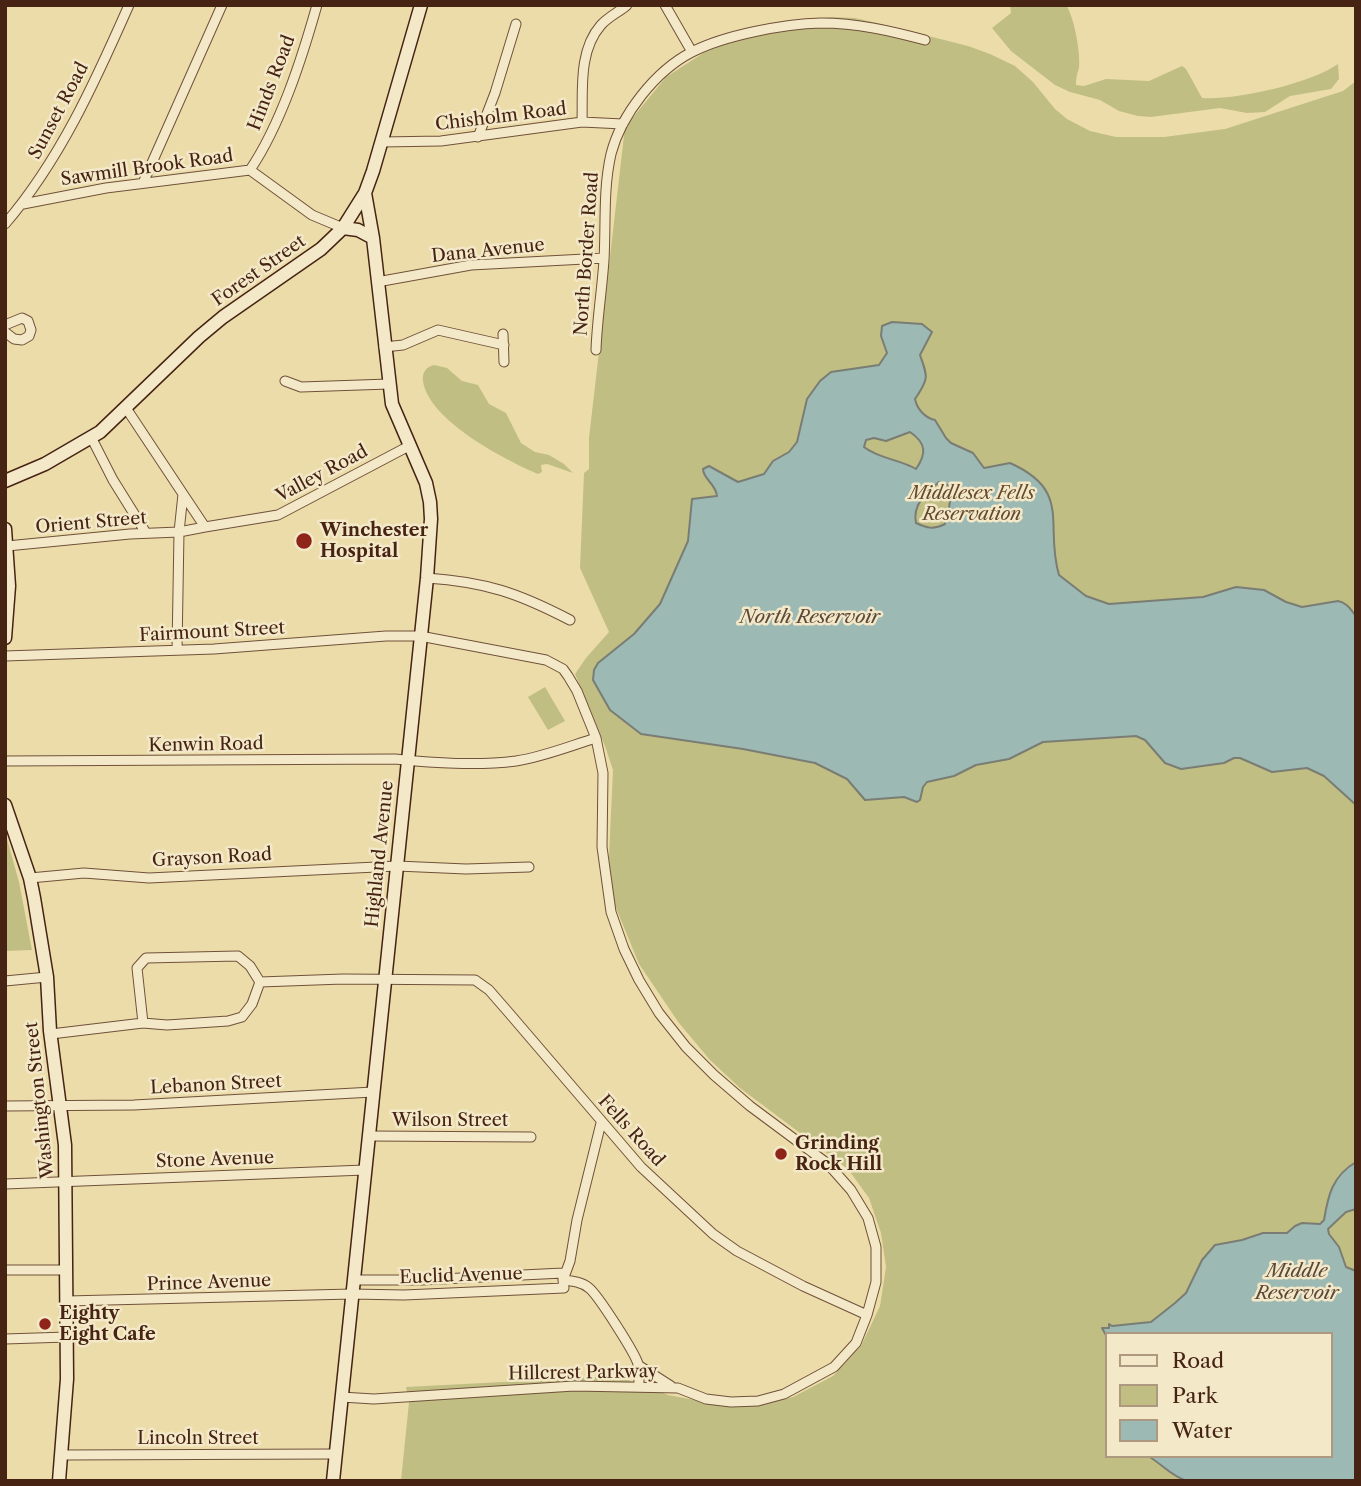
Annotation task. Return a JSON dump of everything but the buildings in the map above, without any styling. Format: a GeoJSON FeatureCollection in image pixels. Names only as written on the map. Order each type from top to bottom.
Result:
{"type":"FeatureCollection","features":[{"type":"Feature","properties":{"kind":"main road","name":"Forest Street"},"geometry":{"type":"LineString","coordinates":[[5,481],[46,464],[91,438],[223,317],[321,249],[343,228],[365,193],[421,5]]}},
{"type":"Feature","properties":{"kind":"main road","name":"Highland Avenue"},"geometry":{"type":"LineString","coordinates":[[332,1481],[431,519],[426,483],[392,404],[373,238],[365,193]]}},
{"type":"Feature","properties":{"kind":"main road"},"geometry":{"type":"LineString","coordinates":[[343,228],[358,230],[373,238]]}},
{"type":"Feature","properties":{"kind":"main road"},"geometry":{"type":"LineString","coordinates":[[5,529],[9,586],[5,638]]}},
{"type":"Feature","properties":{"kind":"main road","name":"Washington Street"},"geometry":{"type":"LineString","coordinates":[[5,805],[30,878],[47,977],[65,1145],[67,1379],[60,1481]]}},
{"type":"Feature","properties":{"kind":"street","name":"Sunset Road"},"geometry":{"type":"LineString","coordinates":[[5,224],[23,204],[55,155],[88,96],[129,5]]}},
{"type":"Feature","properties":{"kind":"street"},"geometry":{"type":"LineString","coordinates":[[144,183],[222,5]]}},
{"type":"Feature","properties":{"kind":"street","name":"Hinds Road"},"geometry":{"type":"LineString","coordinates":[[250,170],[276,122],[317,5]]}},
{"type":"Feature","properties":{"kind":"street"},"geometry":{"type":"LineString","coordinates":[[582,122],[584,62],[593,37],[608,18],[627,5]]}},
{"type":"Feature","properties":{"kind":"street"},"geometry":{"type":"LineString","coordinates":[[665,5],[692,52]]}},
{"type":"Feature","properties":{"kind":"street","name":"North Border Road"},"geometry":{"type":"LineString","coordinates":[[596,350],[604,258],[606,186],[612,152],[623,124],[639,100],[670,67],[692,52],[772,28],[820,23],[860,26],[925,40]]}},
{"type":"Feature","properties":{"kind":"street"},"geometry":{"type":"LineString","coordinates":[[478,137],[516,24]]}},
{"type":"Feature","properties":{"kind":"street","name":"Chisholm Road"},"geometry":{"type":"LineString","coordinates":[[382,142],[441,141],[582,122],[623,124]]}},
{"type":"Feature","properties":{"kind":"street","name":"Sawmill Brook Road"},"geometry":{"type":"LineString","coordinates":[[23,204],[144,183],[250,170],[313,215],[343,228]]}},
{"type":"Feature","properties":{"kind":"street","name":"Dana Avenue"},"geometry":{"type":"LineString","coordinates":[[377,282],[471,265],[604,258]]}},
{"type":"Feature","properties":{"kind":"street"},"geometry":{"type":"LineString","coordinates":[[5,325],[18,318],[24,319],[30,324],[31,330],[29,336],[22,340],[14,339],[5,332]]}},
{"type":"Feature","properties":{"kind":"street"},"geometry":{"type":"LineString","coordinates":[[384,347],[414,341],[438,330],[503,345]]}},
{"type":"Feature","properties":{"kind":"street"},"geometry":{"type":"LineString","coordinates":[[503,334],[504,362]]}},
{"type":"Feature","properties":{"kind":"street"},"geometry":{"type":"LineString","coordinates":[[285,381],[300,387],[389,384]]}},
{"type":"Feature","properties":{"kind":"street"},"geometry":{"type":"LineString","coordinates":[[126,408],[205,527]]}},
{"type":"Feature","properties":{"kind":"street"},"geometry":{"type":"LineString","coordinates":[[91,438],[146,533]]}},
{"type":"Feature","properties":{"kind":"street","name":"Valley Road"},"geometry":{"type":"LineString","coordinates":[[178,532],[278,515],[408,446]]}},
{"type":"Feature","properties":{"kind":"street"},"geometry":{"type":"LineString","coordinates":[[177,650],[178,532],[183,494]]}},
{"type":"Feature","properties":{"kind":"street","name":"Orient Street"},"geometry":{"type":"LineString","coordinates":[[7,546],[178,532]]}},
{"type":"Feature","properties":{"kind":"street"},"geometry":{"type":"LineString","coordinates":[[427,578],[468,581],[503,590],[570,620]]}},
{"type":"Feature","properties":{"kind":"street","name":"Fairmount Street"},"geometry":{"type":"LineString","coordinates":[[5,656],[265,646],[386,636],[420,636],[545,660],[563,669]]}},
{"type":"Feature","properties":{"kind":"street","name":"Hillcrest Parkway"},"geometry":{"type":"LineString","coordinates":[[341,1397],[374,1399],[574,1386],[639,1386],[672,1387],[706,1399],[758,1401],[784,1394],[834,1367],[856,1343],[867,1315],[876,1282],[876,1247],[868,1218],[850,1190],[828,1164],[750,1106],[687,1047],[659,1013],[629,960],[611,912],[602,847],[603,773],[596,738],[577,691],[563,669]]}},
{"type":"Feature","properties":{"kind":"street","name":"Kenwin Road"},"geometry":{"type":"LineString","coordinates":[[5,761],[408,761],[458,764],[518,761],[596,738]]}},
{"type":"Feature","properties":{"kind":"street","name":"Grayson Road"},"geometry":{"type":"LineString","coordinates":[[30,878],[84,873],[149,878],[397,866],[466,869],[529,867]]}},
{"type":"Feature","properties":{"kind":"street"},"geometry":{"type":"LineString","coordinates":[[51,1034],[143,1023],[167,1025],[228,1021],[242,1017],[252,1004],[260,982],[250,966],[238,956],[146,957],[137,968],[143,1023]]}},
{"type":"Feature","properties":{"kind":"street"},"geometry":{"type":"LineString","coordinates":[[5,981],[47,977]]}},
{"type":"Feature","properties":{"kind":"street","name":"Fells Road"},"geometry":{"type":"LineString","coordinates":[[260,982],[475,980],[489,990],[601,1123],[664,1191],[737,1251],[803,1286],[867,1315]]}},
{"type":"Feature","properties":{"kind":"street","name":"Lebanon Street"},"geometry":{"type":"LineString","coordinates":[[5,1106],[134,1105],[373,1092]]}},
{"type":"Feature","properties":{"kind":"street"},"geometry":{"type":"LineString","coordinates":[[563,1280],[570,1261],[577,1220],[601,1123]]}},
{"type":"Feature","properties":{"kind":"street","name":"Wilson Street"},"geometry":{"type":"LineString","coordinates":[[369,1136],[531,1138]]}},
{"type":"Feature","properties":{"kind":"street","name":"Stone Avenue"},"geometry":{"type":"LineString","coordinates":[[5,1184],[365,1170]]}},
{"type":"Feature","properties":{"kind":"street"},"geometry":{"type":"LineString","coordinates":[[5,1270],[67,1270]]}},
{"type":"Feature","properties":{"kind":"street","name":"Euclid Avenue"},"geometry":{"type":"LineString","coordinates":[[563,1273],[564,1287],[404,1296],[353,1287],[421,1280],[563,1273]]}},
{"type":"Feature","properties":{"kind":"street","name":"Euclid Avenue"},"geometry":{"type":"LineString","coordinates":[[563,1280],[575,1281],[590,1289],[633,1349],[638,1365],[639,1386]]}},
{"type":"Feature","properties":{"kind":"street","name":"Prince Avenue"},"geometry":{"type":"LineString","coordinates":[[67,1301],[353,1287]]}},
{"type":"Feature","properties":{"kind":"street"},"geometry":{"type":"LineString","coordinates":[[5,1339],[67,1337]]}},
{"type":"Feature","properties":{"kind":"street"},"geometry":{"type":"LineString","coordinates":[[638,1365],[672,1387]]}},
{"type":"Feature","properties":{"kind":"street","name":"Lincoln Street"},"geometry":{"type":"LineString","coordinates":[[61,1455],[335,1454]]}},
{"type":"Feature","properties":{"kind":"green space"},"geometry":{"type":"Polygon","coordinates":[[[1010,5],[1066,5],[1078,45],[1079,68],[1076,85],[1084,86],[1106,79],[1149,81],[1182,66],[1202,98],[1272,89],[1309,78],[1338,64],[1339,79],[1331,89],[1290,96],[1265,112],[1247,113],[1220,108],[1151,117],[1138,116],[1055,85],[1011,51],[992,28],[1011,13],[1010,5]]]}},
{"type":"Feature","properties":{"kind":"green space","name":"Middlesex Fells Reservation"},"geometry":{"type":"Polygon","coordinates":[[[831,17],[855,18],[968,46],[1015,66],[1067,119],[1090,131],[1116,137],[1164,137],[1225,129],[1343,91],[1356,81],[1356,1481],[401,1481],[409,1402],[406,1387],[618,1376],[668,1395],[716,1404],[762,1404],[793,1397],[833,1376],[861,1346],[880,1306],[886,1267],[881,1233],[869,1198],[848,1169],[740,1088],[710,1060],[679,1023],[639,964],[614,903],[609,857],[613,770],[575,674],[609,632],[580,568],[584,473],[589,469],[589,438],[625,127],[666,77],[705,52],[760,30],[792,22],[831,17]]]}},
{"type":"Feature","properties":{"kind":"green space"},"geometry":{"type":"Polygon","coordinates":[[[434,365],[447,368],[462,381],[478,385],[489,404],[506,413],[521,443],[535,452],[549,455],[573,473],[547,464],[541,465],[542,472],[538,474],[488,449],[453,424],[428,396],[423,381],[425,370],[434,365]]]}},
{"type":"Feature","properties":{"kind":"green space"},"geometry":{"type":"Polygon","coordinates":[[[545,687],[565,721],[548,730],[528,697],[545,687]]]}},
{"type":"Feature","properties":{"kind":"green space"},"geometry":{"type":"Polygon","coordinates":[[[5,832],[19,882],[32,950],[5,951],[5,832]]]}},
{"type":"Feature","properties":{"kind":"water","name":"North Reservoir"},"geometry":{"type":"Polygon","coordinates":[[[892,322],[922,324],[932,332],[920,355],[926,378],[915,399],[918,406],[925,415],[935,420],[951,443],[973,453],[984,468],[1010,463],[1030,474],[1042,485],[1052,511],[1059,575],[1086,596],[1109,604],[1203,597],[1236,587],[1264,590],[1302,607],[1338,601],[1348,607],[1356,616],[1356,805],[1324,776],[1307,768],[1272,772],[1234,758],[1224,763],[1181,769],[1165,763],[1145,740],[1136,736],[1043,742],[1009,759],[976,765],[954,776],[927,782],[917,802],[904,797],[865,800],[847,779],[815,763],[641,734],[610,710],[593,680],[594,670],[598,663],[634,634],[660,604],[688,541],[692,499],[717,496],[703,469],[709,466],[738,482],[764,474],[773,461],[789,452],[797,442],[807,399],[820,381],[831,372],[879,365],[887,353],[881,336],[882,326],[892,322]],[[910,432],[886,441],[874,438],[866,440],[864,447],[916,469],[923,449],[919,440],[910,432]],[[939,482],[918,505],[916,523],[930,528],[945,524],[950,494],[948,485],[939,482]]]}},
{"type":"Feature","properties":{"kind":"water","name":"Middle Reservoir"},"geometry":{"type":"Polygon","coordinates":[[[1356,1162],[1356,1209],[1346,1212],[1328,1229],[1339,1247],[1346,1267],[1356,1271],[1356,1481],[1187,1481],[1176,1476],[1151,1458],[1333,1458],[1333,1332],[1106,1332],[1106,1335],[1102,1328],[1109,1328],[1109,1324],[1112,1326],[1151,1322],[1186,1293],[1202,1260],[1215,1245],[1263,1233],[1287,1233],[1302,1223],[1320,1224],[1324,1220],[1336,1180],[1356,1162]]]}},
{"type":"Feature","properties":{"kind":"place","name":"Winchester Hospital"},"geometry":{"type":"Point","coordinates":[304,541]}},
{"type":"Feature","properties":{"kind":"place","name":"Grinding Rock Hill"},"geometry":{"type":"Point","coordinates":[781,1154]}},
{"type":"Feature","properties":{"kind":"place","name":"Eighty Eight Cafe"},"geometry":{"type":"Point","coordinates":[45,1324]}}]}
